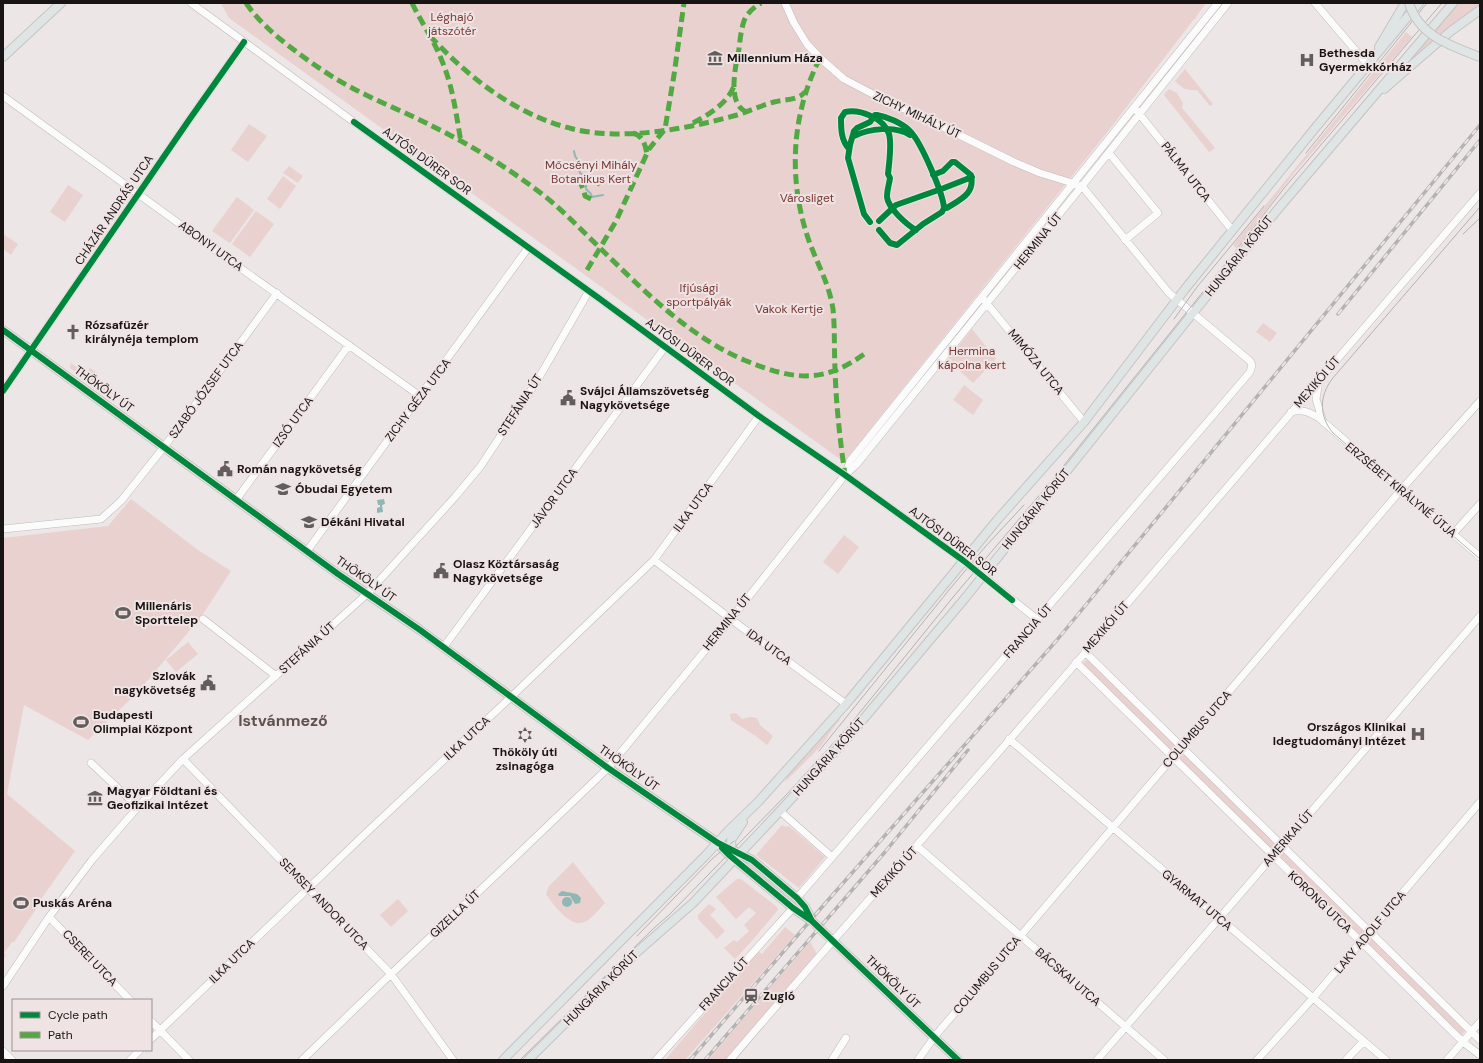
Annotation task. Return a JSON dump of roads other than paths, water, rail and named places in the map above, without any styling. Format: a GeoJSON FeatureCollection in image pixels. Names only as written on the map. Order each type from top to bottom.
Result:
{"type":"FeatureCollection","features":[{"type":"Feature","properties":{"kind":"main road"},"geometry":{"type":"LineString","coordinates":[[3,57],[61,3]]}},
{"type":"Feature","properties":{"kind":"main road"},"geometry":{"type":"LineString","coordinates":[[1370,63],[1384,36],[1405,3]]}},
{"type":"Feature","properties":{"kind":"main road"},"geometry":{"type":"LineString","coordinates":[[1409,3],[1417,20],[1424,29],[1451,46],[1480,57]]}},
{"type":"Feature","properties":{"kind":"main road","name":"HUNGÁRIA KÖRÚT"},"geometry":{"type":"LineString","coordinates":[[503,1060],[758,802],[846,704],[998,519],[1084,422],[1176,299],[1419,3]]}},
{"type":"Feature","properties":{"kind":"main road","name":"HUNGÁRIA KÖRÚT"},"geometry":{"type":"LineString","coordinates":[[528,1060],[637,952],[693,903],[780,811],[888,691],[1193,313],[1453,3]]}},
{"type":"Feature","properties":{"kind":"main road"},"geometry":{"type":"LineString","coordinates":[[1362,110],[1451,31],[1480,10]]}},
{"type":"Feature","properties":{"kind":"main road"},"geometry":{"type":"LineString","coordinates":[[1469,18],[1480,14]]}},
{"type":"Feature","properties":{"kind":"main road","name":"THÖKÖLY ÚT"},"geometry":{"type":"LineString","coordinates":[[3,330],[306,551],[608,768],[737,857],[792,908],[812,921],[833,940],[958,1060]]}},
{"type":"Feature","properties":{"kind":"main road"},"geometry":{"type":"LineString","coordinates":[[731,849],[731,840],[733,836],[758,802]]}},
{"type":"Feature","properties":{"kind":"main road","name":"THÖKÖLY ÚT"},"geometry":{"type":"LineString","coordinates":[[718,843],[731,849],[737,857],[752,860],[797,898],[805,908],[812,921]]}},
{"type":"Feature","properties":{"kind":"street","name":"AJTÓSI DÜRER SOR"},"geometry":{"type":"LineString","coordinates":[[191,3],[759,416],[845,475],[964,561],[1038,620]]}},
{"type":"Feature","properties":{"kind":"street","name":"ZICHY MIHÁLY ÚT"},"geometry":{"type":"LineString","coordinates":[[785,3],[794,23],[807,44],[824,62],[844,79],[884,100],[927,119],[1014,162],[1040,173],[1082,186]]}},
{"type":"Feature","properties":{"kind":"street","name":"HERMINA ÚT"},"geometry":{"type":"LineString","coordinates":[[845,475],[850,461],[1218,3]]}},
{"type":"Feature","properties":{"kind":"street","name":"HERMINA ÚT"},"geometry":{"type":"LineString","coordinates":[[608,768],[731,619],[845,475],[856,465],[1109,153],[1228,3]]}},
{"type":"Feature","properties":{"kind":"street"},"geometry":{"type":"LineString","coordinates":[[1315,3],[1370,63]]}},
{"type":"Feature","properties":{"kind":"street","name":"CHÁZÁR ANDRÁS UTCA"},"geometry":{"type":"LineString","coordinates":[[3,392],[188,120],[244,42]]}},
{"type":"Feature","properties":{"kind":"street","name":"ABONYI UTCA"},"geometry":{"type":"LineString","coordinates":[[3,96],[420,396]]}},
{"type":"Feature","properties":{"kind":"street","name":"PÁLMA UTCA"},"geometry":{"type":"LineString","coordinates":[[1134,108],[1232,230]]}},
{"type":"Feature","properties":{"kind":"street"},"geometry":{"type":"LineString","coordinates":[[1109,153],[1158,213],[1125,240]]}},
{"type":"Feature","properties":{"kind":"street"},"geometry":{"type":"LineString","coordinates":[[1082,186],[1169,293],[1193,313]]}},
{"type":"Feature","properties":{"kind":"street","name":"MEXIKÓI ÚT"},"geometry":{"type":"LineString","coordinates":[[730,1060],[1085,652],[1480,193]]}},
{"type":"Feature","properties":{"kind":"street","name":"ZICHY GÉZA UTCA"},"geometry":{"type":"LineString","coordinates":[[306,551],[528,248]]}},
{"type":"Feature","properties":{"kind":"street","name":"STEFÁNIA ÚT"},"geometry":{"type":"LineString","coordinates":[[3,986],[49,917],[92,860],[138,807],[183,759],[367,594],[434,522],[480,467],[537,381],[589,291]]}},
{"type":"Feature","properties":{"kind":"street","name":"SZABÓ JÓZSEF UTCA"},"geometry":{"type":"LineString","coordinates":[[3,529],[101,519],[121,501],[164,447],[277,293]]}},
{"type":"Feature","properties":{"kind":"street","name":"MIMÓZA UTCA"},"geometry":{"type":"LineString","coordinates":[[981,298],[987,303],[1084,422]]}},
{"type":"Feature","properties":{"kind":"street","name":"FRANCIA ÚT"},"geometry":{"type":"LineString","coordinates":[[797,898],[1250,372],[1252,365],[1250,361],[1193,313]]}},
{"type":"Feature","properties":{"kind":"street","name":"IZSÓ UTCA"},"geometry":{"type":"LineString","coordinates":[[236,500],[349,344]]}},
{"type":"Feature","properties":{"kind":"street","name":"JÁVOR UTCA"},"geometry":{"type":"LineString","coordinates":[[443,648],[665,347]]}},
{"type":"Feature","properties":{"kind":"street"},"geometry":{"type":"LineString","coordinates":[[1319,380],[1316,399],[1323,422]]}},
{"type":"Feature","properties":{"kind":"street","name":"COLUMBUS UTCA"},"geometry":{"type":"LineString","coordinates":[[918,1060],[934,1037],[1172,757],[1401,490],[1480,401]]}},
{"type":"Feature","properties":{"kind":"street","name":"ERZSÉBET KIRÁLYNÉ ÚTJA"},"geometry":{"type":"LineString","coordinates":[[1291,412],[1299,410],[1306,411],[1318,418],[1480,557]]}},
{"type":"Feature","properties":{"kind":"street","name":"ILKA UTCA"},"geometry":{"type":"LineString","coordinates":[[152,1038],[654,560],[759,416]]}},
{"type":"Feature","properties":{"kind":"street"},"geometry":{"type":"LineString","coordinates":[[1453,534],[1480,504]]}},
{"type":"Feature","properties":{"kind":"street","name":"IDA UTCA"},"geometry":{"type":"LineString","coordinates":[[654,560],[846,704]]}},
{"type":"Feature","properties":{"kind":"street","name":"AMERIKAI ÚT"},"geometry":{"type":"LineString","coordinates":[[1097,1060],[1480,616]]}},
{"type":"Feature","properties":{"kind":"street"},"geometry":{"type":"LineString","coordinates":[[203,619],[276,676]]}},
{"type":"Feature","properties":{"kind":"street","name":"KORONG UTCA"},"geometry":{"type":"LineString","coordinates":[[1085,652],[1480,1040]]}},
{"type":"Feature","properties":{"kind":"street","name":"KORONG UTCA"},"geometry":{"type":"LineString","coordinates":[[1076,662],[1463,1042],[1480,1055]]}},
{"type":"Feature","properties":{"kind":"street","name":"GYARMAT UTCA"},"geometry":{"type":"LineString","coordinates":[[1009,739],[1386,1060]]}},
{"type":"Feature","properties":{"kind":"street","name":"SEMSEY ANDOR UTCA"},"geometry":{"type":"LineString","coordinates":[[183,759],[391,974],[452,1060]]}},
{"type":"Feature","properties":{"kind":"street"},"geometry":{"type":"LineString","coordinates":[[90,763],[138,807]]}},
{"type":"Feature","properties":{"kind":"street","name":"GIZELLA ÚT"},"geometry":{"type":"LineString","coordinates":[[302,1060],[608,768]]}},
{"type":"Feature","properties":{"kind":"street","name":"LAKY ADOLF UTCA"},"geometry":{"type":"LineString","coordinates":[[1257,1060],[1313,998],[1480,802]]}},
{"type":"Feature","properties":{"kind":"street"},"geometry":{"type":"LineString","coordinates":[[780,811],[832,857]]}},
{"type":"Feature","properties":{"kind":"street","name":"BÁCSKAI UTCA"},"geometry":{"type":"LineString","coordinates":[[917,846],[1164,1060]]}},
{"type":"Feature","properties":{"kind":"street","name":"FRANCIA ÚT"},"geometry":{"type":"LineString","coordinates":[[656,1060],[792,908]]}},
{"type":"Feature","properties":{"kind":"street","name":"CSEREI UTCA"},"geometry":{"type":"LineString","coordinates":[[49,917],[129,999]]}},
{"type":"Feature","properties":{"kind":"street"},"geometry":{"type":"LineString","coordinates":[[152,1022],[189,1060]]}},
{"type":"Feature","properties":{"kind":"street"},"geometry":{"type":"LineString","coordinates":[[1447,1060],[1480,1022]]}},
{"type":"Feature","properties":{"kind":"street"},"geometry":{"type":"LineString","coordinates":[[832,1060],[846,1038]]}},
{"type":"Feature","properties":{"kind":"street"},"geometry":{"type":"LineString","coordinates":[[1346,1060],[1364,1041]]}},
{"type":"Feature","properties":{"kind":"street"},"geometry":{"type":"LineString","coordinates":[[3,1051],[12,1060]]}},
{"type":"Feature","properties":{"kind":"street"},"geometry":{"type":"LineString","coordinates":[[130,1060],[139,1051]]}},
{"type":"Feature","properties":{"kind":"water"},"geometry":{"type":"Polygon","coordinates":[[[384,499],[385,504],[382,505],[383,512],[377,513],[377,508],[380,507],[380,505],[378,505],[377,500],[384,499]]]}},
{"type":"Feature","properties":{"kind":"water"},"geometry":{"type":"Polygon","coordinates":[[[562,891],[577,894],[581,898],[580,903],[575,904],[570,896],[559,896],[558,894],[562,891]]]}},
{"type":"Feature","properties":{"kind":"water"},"geometry":{"type":"Polygon","coordinates":[[[565,897],[569,897],[571,898],[571,906],[565,907],[562,904],[562,900],[565,897]]]}},
{"type":"Feature","properties":{"kind":"waterway"},"geometry":{"type":"LineString","coordinates":[[574,151],[579,162],[577,165],[580,173],[583,175],[582,177],[586,185],[586,189],[592,197],[603,195]]}},
{"type":"Feature","properties":{"kind":"tram line"},"geometry":{"type":"LineString","coordinates":[[1306,153],[1427,3]]}},
{"type":"Feature","properties":{"kind":"tram line"},"geometry":{"type":"LineString","coordinates":[[520,1060],[669,915],[787,794],[848,727],[954,596],[1053,479],[1285,187],[1442,3]]}},
{"type":"Feature","properties":{"kind":"tram line"},"geometry":{"type":"LineString","coordinates":[[1174,319],[1197,287],[1264,206]]}},
{"type":"Feature","properties":{"kind":"tram line"},"geometry":{"type":"LineString","coordinates":[[1480,207],[1332,379],[1325,393],[1322,406],[1325,420],[1333,433],[1480,559]]}},
{"type":"Feature","properties":{"kind":"tram line"},"geometry":{"type":"LineString","coordinates":[[1463,234],[1480,218]]}},
{"type":"Feature","properties":{"kind":"tram line"},"geometry":{"type":"LineString","coordinates":[[819,751],[949,590],[985,547],[1024,505]]}},
{"type":"Feature","properties":{"kind":"tram line"},"geometry":{"type":"LineString","coordinates":[[637,936],[713,858],[734,841]]}},
{"type":"Feature","properties":{"kind":"railway"},"geometry":{"type":"LineString","coordinates":[[690,1060],[822,907],[1057,640],[1480,125]]}},
{"type":"Feature","properties":{"kind":"railway"},"geometry":{"type":"LineString","coordinates":[[1338,314],[1480,140]]}},
{"type":"Feature","properties":{"kind":"railway"},"geometry":{"type":"LineString","coordinates":[[705,1060],[885,852],[968,750]]}},
{"type":"Feature","properties":{"kind":"place","name":"Millennium Háza"},"geometry":{"type":"Point","coordinates":[715,58]}},
{"type":"Feature","properties":{"kind":"place","name":"Bethesda Gyermekkórház"},"geometry":{"type":"Point","coordinates":[1307,60]}},
{"type":"Feature","properties":{"kind":"place","name":"Rózsafüzér királynéja templom"},"geometry":{"type":"Point","coordinates":[73,332]}},
{"type":"Feature","properties":{"kind":"place","name":"Svájci Államszövetség Nagykövetsége"},"geometry":{"type":"Point","coordinates":[568,398]}},
{"type":"Feature","properties":{"kind":"place","name":"Román nagykövetség"},"geometry":{"type":"Point","coordinates":[225,469]}},
{"type":"Feature","properties":{"kind":"place","name":"Óbudai Egyetem"},"geometry":{"type":"Point","coordinates":[283,489]}},
{"type":"Feature","properties":{"kind":"place","name":"Dékáni Hivatal"},"geometry":{"type":"Point","coordinates":[309,522]}},
{"type":"Feature","properties":{"kind":"place","name":"Olasz Köztársaság Nagykövetsége"},"geometry":{"type":"Point","coordinates":[441,571]}},
{"type":"Feature","properties":{"kind":"place","name":"Millenáris Sporttelep"},"geometry":{"type":"Point","coordinates":[123,613]}},
{"type":"Feature","properties":{"kind":"place","name":"Szlovák nagykövetség"},"geometry":{"type":"Point","coordinates":[208,683]}},
{"type":"Feature","properties":{"kind":"place","name":"Budapesti Olimpiai Központ"},"geometry":{"type":"Point","coordinates":[81,722]}},
{"type":"Feature","properties":{"kind":"place","name":"Országos Klinikai Idegtudományi Intézet"},"geometry":{"type":"Point","coordinates":[1418,734]}},
{"type":"Feature","properties":{"kind":"place","name":"Thököly úti zsinagóga"},"geometry":{"type":"Point","coordinates":[525,735]}},
{"type":"Feature","properties":{"kind":"place","name":"Magyar Földtani és Geofizikai Intézet"},"geometry":{"type":"Point","coordinates":[95,798]}},
{"type":"Feature","properties":{"kind":"place","name":"Puskás Aréna"},"geometry":{"type":"Point","coordinates":[21,903]}},
{"type":"Feature","properties":{"kind":"place","name":"Zugló"},"geometry":{"type":"Point","coordinates":[751,996]}},
{"type":"Feature","properties":{"kind":"district","name":"Istvánmező"},"geometry":{"type":"Point","coordinates":[283,720]}},
{"type":"Feature","properties":{"kind":"park label","name":"Léghajó játszótér"},"geometry":{"type":"Point","coordinates":[452,24]}},
{"type":"Feature","properties":{"kind":"park label","name":"Mőcsényi Mihály Botanikus Kert"},"geometry":{"type":"Point","coordinates":[591,172]}},
{"type":"Feature","properties":{"kind":"park label","name":"Városliget"},"geometry":{"type":"Point","coordinates":[807,198]}},
{"type":"Feature","properties":{"kind":"park label","name":"Ifjúsági sportpályák"},"geometry":{"type":"Point","coordinates":[699,295]}},
{"type":"Feature","properties":{"kind":"park label","name":"Vakok Kertje"},"geometry":{"type":"Point","coordinates":[789,309]}},
{"type":"Feature","properties":{"kind":"park label","name":"Hermina kápolna kert"},"geometry":{"type":"Point","coordinates":[972,358]}}]}
